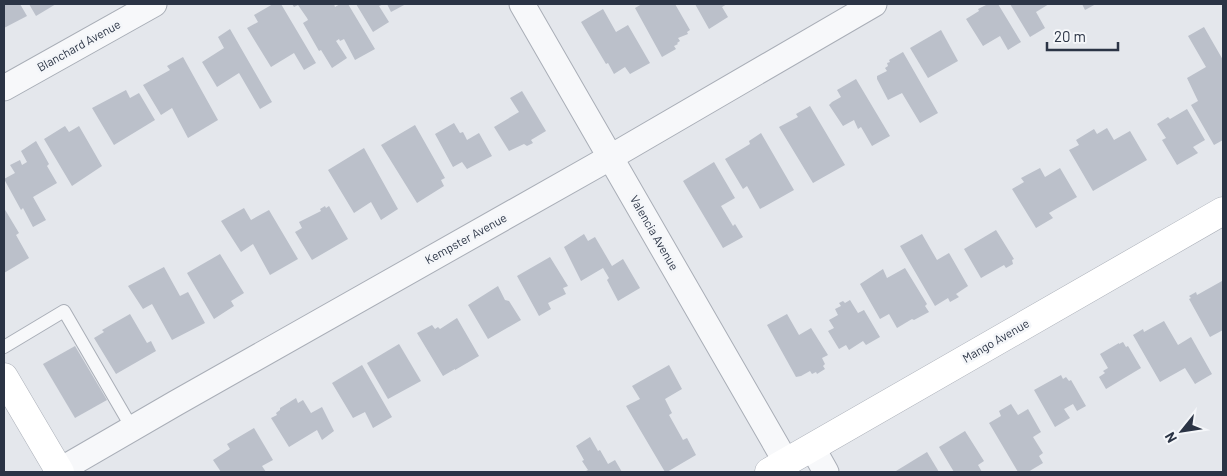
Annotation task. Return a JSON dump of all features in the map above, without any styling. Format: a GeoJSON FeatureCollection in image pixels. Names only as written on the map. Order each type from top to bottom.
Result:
{"type":"FeatureCollection","features":[{"type":"Feature","properties":{"kind":"street","name":"Blanchard Avenue"},"geometry":{"type":"LineString","coordinates":[[4,88],[154,4]]}},
{"type":"Feature","properties":{"kind":"street","name":"Valencia Avenue"},"geometry":{"type":"LineString","coordinates":[[522,4],[611,157],[777,467]]}},
{"type":"Feature","properties":{"kind":"street","name":"Kempster Avenue"},"geometry":{"type":"LineString","coordinates":[[59,472],[132,428],[611,157],[874,4]]}},
{"type":"Feature","properties":{"kind":"street","name":"Mango Avenue"},"geometry":{"type":"LineString","coordinates":[[777,467],[1223,210]]}},
{"type":"Feature","properties":{"kind":"street"},"geometry":{"type":"LineString","coordinates":[[4,377],[59,472]]}},
{"type":"Feature","properties":{"kind":"street"},"geometry":{"type":"LineString","coordinates":[[812,447],[826,472]]}},
{"type":"Feature","properties":{"kind":"lane"},"geometry":{"type":"LineString","coordinates":[[4,347],[64,311],[132,428]]}},
{"type":"Feature","properties":{"kind":"building"},"geometry":{"type":"Polygon","coordinates":[[[4,4],[20,4],[27,16],[4,28],[4,4]]]}},
{"type":"Feature","properties":{"kind":"building"},"geometry":{"type":"Polygon","coordinates":[[[29,4],[56,4],[36,16],[29,4]]]}},
{"type":"Feature","properties":{"kind":"building"},"geometry":{"type":"Polygon","coordinates":[[[273,4],[281,4],[316,63],[304,70],[294,53],[271,67],[247,28],[258,22],[254,15],[273,4]]]}},
{"type":"Feature","properties":{"kind":"building"},"geometry":{"type":"Polygon","coordinates":[[[292,4],[334,4],[335,7],[340,4],[348,4],[375,49],[355,60],[344,39],[340,41],[339,39],[336,41],[347,58],[332,68],[321,50],[319,51],[303,23],[308,20],[307,18],[298,5],[294,7],[292,4]]]}},
{"type":"Feature","properties":{"kind":"building"},"geometry":{"type":"Polygon","coordinates":[[[356,4],[384,4],[379,6],[389,22],[373,32],[356,4]]]}},
{"type":"Feature","properties":{"kind":"building"},"geometry":{"type":"Polygon","coordinates":[[[387,4],[406,4],[391,12],[387,4]]]}},
{"type":"Feature","properties":{"kind":"building"},"geometry":{"type":"Polygon","coordinates":[[[642,4],[675,4],[690,30],[687,32],[688,34],[678,38],[680,41],[674,46],[676,49],[662,57],[635,8],[642,4]]]}},
{"type":"Feature","properties":{"kind":"building"},"geometry":{"type":"Polygon","coordinates":[[[695,4],[727,4],[722,7],[728,17],[709,29],[695,4]]]}},
{"type":"Feature","properties":{"kind":"building"},"geometry":{"type":"Polygon","coordinates":[[[988,4],[998,4],[1021,42],[1008,50],[1000,36],[983,46],[966,19],[979,11],[978,9],[988,4]]]}},
{"type":"Feature","properties":{"kind":"building"},"geometry":{"type":"Polygon","coordinates":[[[1010,4],[1049,4],[1036,12],[1045,28],[1030,37],[1010,4]]]}},
{"type":"Feature","properties":{"kind":"building"},"geometry":{"type":"Polygon","coordinates":[[[1082,4],[1096,4],[1085,10],[1082,4]]]}},
{"type":"Feature","properties":{"kind":"building"},"geometry":{"type":"Polygon","coordinates":[[[603,9],[616,32],[628,25],[650,63],[630,74],[625,67],[614,74],[581,22],[603,9]]]}},
{"type":"Feature","properties":{"kind":"building"},"geometry":{"type":"Polygon","coordinates":[[[1204,27],[1223,60],[1223,140],[1214,145],[1191,105],[1198,101],[1187,78],[1206,67],[1188,36],[1204,27]]]}},
{"type":"Feature","properties":{"kind":"building"},"geometry":{"type":"Polygon","coordinates":[[[230,29],[272,102],[260,109],[239,73],[217,87],[202,62],[224,48],[218,37],[230,29]]]}},
{"type":"Feature","properties":{"kind":"building"},"geometry":{"type":"Polygon","coordinates":[[[941,30],[958,61],[928,78],[910,48],[941,30]]]}},
{"type":"Feature","properties":{"kind":"building"},"geometry":{"type":"Polygon","coordinates":[[[903,52],[938,113],[920,123],[902,93],[888,100],[877,79],[877,76],[887,71],[885,68],[888,66],[887,63],[890,62],[889,60],[903,52]]]}},
{"type":"Feature","properties":{"kind":"building"},"geometry":{"type":"Polygon","coordinates":[[[183,57],[218,120],[188,138],[172,108],[161,115],[143,85],[170,70],[167,66],[183,57]]]}},
{"type":"Feature","properties":{"kind":"building"},"geometry":{"type":"Polygon","coordinates":[[[856,79],[890,136],[872,146],[861,127],[858,129],[854,120],[843,126],[829,105],[841,97],[837,90],[856,79]]]}},
{"type":"Feature","properties":{"kind":"building"},"geometry":{"type":"Polygon","coordinates":[[[126,90],[130,98],[139,93],[155,120],[114,145],[92,108],[126,90]]]}},
{"type":"Feature","properties":{"kind":"building"},"geometry":{"type":"Polygon","coordinates":[[[522,91],[546,131],[531,140],[533,143],[527,146],[524,144],[509,151],[494,127],[519,112],[510,98],[522,91]]]}},
{"type":"Feature","properties":{"kind":"building"},"geometry":{"type":"Polygon","coordinates":[[[810,106],[845,165],[813,183],[779,127],[798,117],[796,114],[810,106]]]}},
{"type":"Feature","properties":{"kind":"building"},"geometry":{"type":"Polygon","coordinates":[[[1187,109],[1205,140],[1193,147],[1198,153],[1177,165],[1162,140],[1166,138],[1157,124],[1187,109]]]}},
{"type":"Feature","properties":{"kind":"building"},"geometry":{"type":"Polygon","coordinates":[[[454,123],[460,133],[463,132],[467,140],[479,133],[492,156],[467,169],[462,162],[453,167],[435,134],[454,123]]]}},
{"type":"Feature","properties":{"kind":"building"},"geometry":{"type":"Polygon","coordinates":[[[415,125],[445,178],[441,180],[444,186],[417,203],[381,145],[415,125]]]}},
{"type":"Feature","properties":{"kind":"building"},"geometry":{"type":"Polygon","coordinates":[[[65,126],[69,132],[79,126],[102,166],[72,186],[44,139],[65,126]]]}},
{"type":"Feature","properties":{"kind":"building"},"geometry":{"type":"Polygon","coordinates":[[[1107,128],[1114,140],[1130,131],[1147,160],[1093,191],[1069,150],[1079,145],[1076,140],[1094,129],[1097,134],[1107,128]]]}},
{"type":"Feature","properties":{"kind":"building"},"geometry":{"type":"Polygon","coordinates":[[[761,133],[794,190],[760,209],[747,186],[743,189],[725,159],[750,144],[749,141],[761,133]]]}},
{"type":"Feature","properties":{"kind":"building"},"geometry":{"type":"Polygon","coordinates":[[[36,141],[57,183],[33,197],[46,220],[33,227],[4,179],[15,173],[10,165],[20,160],[22,165],[27,162],[21,151],[36,141]]]}},
{"type":"Feature","properties":{"kind":"building"},"geometry":{"type":"Polygon","coordinates":[[[364,148],[398,209],[381,220],[371,202],[354,213],[328,170],[364,148]]]}},
{"type":"Feature","properties":{"kind":"building"},"geometry":{"type":"Polygon","coordinates":[[[714,162],[735,198],[721,206],[733,226],[735,224],[743,237],[723,248],[683,181],[714,162]]]}},
{"type":"Feature","properties":{"kind":"building"},"geometry":{"type":"Polygon","coordinates":[[[1040,168],[1045,177],[1060,168],[1077,197],[1049,213],[1053,218],[1036,228],[1012,189],[1024,182],[1021,178],[1040,168]]]}},
{"type":"Feature","properties":{"kind":"building"},"geometry":{"type":"Polygon","coordinates":[[[325,206],[326,208],[329,206],[348,239],[312,260],[295,232],[302,228],[299,222],[321,211],[320,209],[325,206]]]}},
{"type":"Feature","properties":{"kind":"building"},"geometry":{"type":"Polygon","coordinates":[[[4,208],[19,233],[16,235],[29,258],[4,273],[4,208]]]}},
{"type":"Feature","properties":{"kind":"building"},"geometry":{"type":"Polygon","coordinates":[[[244,208],[251,220],[269,210],[298,259],[270,275],[253,244],[241,252],[221,221],[244,208]]]}},
{"type":"Feature","properties":{"kind":"building"},"geometry":{"type":"Polygon","coordinates":[[[996,230],[1014,259],[1012,260],[1013,264],[1006,268],[1004,265],[981,278],[964,249],[996,230]]]}},
{"type":"Feature","properties":{"kind":"building"},"geometry":{"type":"Polygon","coordinates":[[[584,234],[588,241],[595,237],[612,266],[623,259],[640,288],[618,301],[603,268],[581,281],[564,247],[584,234]]]}},
{"type":"Feature","properties":{"kind":"building"},"geometry":{"type":"Polygon","coordinates":[[[922,234],[937,260],[949,253],[968,286],[956,294],[959,297],[950,302],[948,298],[935,306],[900,246],[922,234]]]}},
{"type":"Feature","properties":{"kind":"building"},"geometry":{"type":"Polygon","coordinates":[[[220,254],[244,293],[231,301],[234,306],[214,319],[187,273],[220,254]]]}},
{"type":"Feature","properties":{"kind":"building"},"geometry":{"type":"Polygon","coordinates":[[[550,257],[568,286],[563,288],[566,294],[548,303],[551,309],[539,316],[517,276],[550,257]]]}},
{"type":"Feature","properties":{"kind":"building"},"geometry":{"type":"Polygon","coordinates":[[[164,267],[180,296],[188,292],[205,323],[172,340],[152,304],[143,309],[128,286],[164,267]]]}},
{"type":"Feature","properties":{"kind":"building"},"geometry":{"type":"Polygon","coordinates":[[[905,268],[927,304],[925,306],[929,312],[897,328],[889,314],[880,319],[860,284],[883,269],[887,278],[905,268]]]}},
{"type":"Feature","properties":{"kind":"building"},"geometry":{"type":"Polygon","coordinates":[[[1222,281],[1223,330],[1210,337],[1189,296],[1196,292],[1197,295],[1222,281]]]}},
{"type":"Feature","properties":{"kind":"building"},"geometry":{"type":"Polygon","coordinates":[[[498,286],[505,300],[509,301],[521,320],[488,339],[468,305],[498,286]]]}},
{"type":"Feature","properties":{"kind":"building"},"geometry":{"type":"Polygon","coordinates":[[[850,300],[858,313],[864,310],[880,337],[866,345],[863,341],[849,350],[846,345],[839,349],[828,331],[834,328],[829,320],[838,315],[835,309],[841,306],[839,303],[843,301],[845,303],[850,300]]]}},
{"type":"Feature","properties":{"kind":"building"},"geometry":{"type":"Polygon","coordinates":[[[130,314],[147,343],[151,341],[156,351],[116,374],[94,338],[104,332],[102,330],[130,314]]]}},
{"type":"Feature","properties":{"kind":"building"},"geometry":{"type":"Polygon","coordinates":[[[787,314],[799,335],[811,328],[828,355],[822,358],[825,369],[817,374],[816,372],[812,374],[810,371],[796,377],[767,325],[787,314]]]}},
{"type":"Feature","properties":{"kind":"building"},"geometry":{"type":"Polygon","coordinates":[[[457,318],[479,356],[443,376],[417,333],[432,325],[435,329],[438,327],[440,329],[457,318]]]}},
{"type":"Feature","properties":{"kind":"building"},"geometry":{"type":"Polygon","coordinates":[[[1164,321],[1178,345],[1191,337],[1212,374],[1195,384],[1185,368],[1160,382],[1133,335],[1143,329],[1144,332],[1164,321]]]}},
{"type":"Feature","properties":{"kind":"building"},"geometry":{"type":"Polygon","coordinates":[[[1123,342],[1126,347],[1128,346],[1141,368],[1106,389],[1099,377],[1108,368],[1100,354],[1123,342]]]}},
{"type":"Feature","properties":{"kind":"building"},"geometry":{"type":"Polygon","coordinates":[[[399,344],[421,381],[388,399],[367,363],[399,344]]]}},
{"type":"Feature","properties":{"kind":"building"},"geometry":{"type":"Polygon","coordinates":[[[75,346],[107,400],[75,418],[43,364],[75,346]]]}},
{"type":"Feature","properties":{"kind":"building"},"geometry":{"type":"Polygon","coordinates":[[[362,365],[392,417],[373,428],[365,412],[353,418],[332,383],[362,365]]]}},
{"type":"Feature","properties":{"kind":"building"},"geometry":{"type":"Polygon","coordinates":[[[669,365],[682,389],[665,399],[672,413],[669,415],[683,440],[687,438],[696,455],[665,472],[626,406],[640,399],[632,386],[669,365]]]}},
{"type":"Feature","properties":{"kind":"building"},"geometry":{"type":"Polygon","coordinates":[[[1061,375],[1063,379],[1066,377],[1069,381],[1071,380],[1086,406],[1077,411],[1073,404],[1064,409],[1070,418],[1055,427],[1034,390],[1061,375]]]}},
{"type":"Feature","properties":{"kind":"building"},"geometry":{"type":"Polygon","coordinates":[[[296,398],[298,403],[303,400],[311,413],[322,407],[334,431],[322,440],[317,430],[289,447],[271,418],[277,415],[276,413],[280,408],[296,398]]]}},
{"type":"Feature","properties":{"kind":"building"},"geometry":{"type":"Polygon","coordinates":[[[1011,404],[1018,415],[1028,409],[1041,432],[1033,437],[1043,453],[1039,456],[1043,463],[1028,472],[1018,472],[989,423],[1001,416],[999,411],[1011,404]]]}},
{"type":"Feature","properties":{"kind":"building"},"geometry":{"type":"Polygon","coordinates":[[[254,428],[273,460],[262,466],[266,472],[221,472],[213,460],[230,449],[227,444],[254,428]]]}},
{"type":"Feature","properties":{"kind":"building"},"geometry":{"type":"Polygon","coordinates":[[[965,431],[984,461],[978,465],[982,472],[954,472],[939,447],[965,431]]]}},
{"type":"Feature","properties":{"kind":"building"},"geometry":{"type":"Polygon","coordinates":[[[590,437],[608,464],[615,460],[622,472],[584,472],[588,470],[576,446],[590,437]]]}},
{"type":"Feature","properties":{"kind":"building"},"geometry":{"type":"Polygon","coordinates":[[[927,452],[939,472],[896,471],[927,452]]]}}]}
